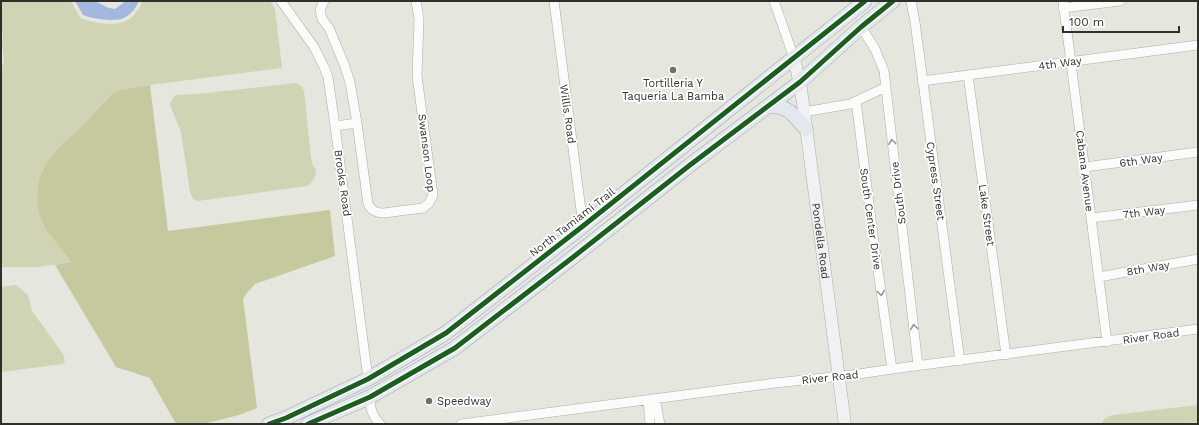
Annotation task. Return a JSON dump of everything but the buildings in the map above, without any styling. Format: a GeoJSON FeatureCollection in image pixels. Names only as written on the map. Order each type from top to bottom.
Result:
{"type":"FeatureCollection","features":[{"type":"Feature","properties":{"kind":"main road","name":"North Tamiami Trail"},"geometry":{"type":"LineString","coordinates":[[270,424],[286,418],[368,379],[446,333],[583,226],[865,1]]}},
{"type":"Feature","properties":{"kind":"main road"},"geometry":{"type":"LineString","coordinates":[[308,424],[370,397],[455,348],[690,165],[800,82],[861,27],[893,1]]}},
{"type":"Feature","properties":{"kind":"main road","name":"Pondella Road"},"geometry":{"type":"LineString","coordinates":[[794,58],[800,82],[845,424]]}},
{"type":"Feature","properties":{"kind":"main road"},"geometry":{"type":"LineString","coordinates":[[768,106],[778,106],[788,109],[806,129]]}},
{"type":"Feature","properties":{"kind":"main road"},"geometry":{"type":"LineString","coordinates":[[572,258],[581,242],[583,226]]}},
{"type":"Feature","properties":{"kind":"main road"},"geometry":{"type":"LineString","coordinates":[[370,397],[376,383],[391,370],[396,363]]}},
{"type":"Feature","properties":{"kind":"main road"},"geometry":{"type":"LineString","coordinates":[[343,410],[361,392],[368,379]]}},
{"type":"Feature","properties":{"kind":"street","name":"Swanson Loop"},"geometry":{"type":"LineString","coordinates":[[324,1],[320,10],[322,19],[329,28],[350,82],[357,122],[366,195],[370,208],[378,213],[423,208],[430,203],[433,195],[417,76],[419,19],[416,1]]}},
{"type":"Feature","properties":{"kind":"street","name":"Willis Road"},"geometry":{"type":"LineString","coordinates":[[554,1],[583,226]]}},
{"type":"Feature","properties":{"kind":"street"},"geometry":{"type":"LineString","coordinates":[[774,1],[794,58]]}},
{"type":"Feature","properties":{"kind":"street","name":"Cypress Street"},"geometry":{"type":"LineString","coordinates":[[911,1],[960,361]]}},
{"type":"Feature","properties":{"kind":"street"},"geometry":{"type":"LineString","coordinates":[[1063,5],[1120,1]]}},
{"type":"Feature","properties":{"kind":"street","name":"Brooks Road"},"geometry":{"type":"LineString","coordinates":[[283,2],[314,47],[324,67],[330,88],[368,379]]}},
{"type":"Feature","properties":{"kind":"street","name":"Cabana Avenue"},"geometry":{"type":"LineString","coordinates":[[1063,5],[1108,342]]}},
{"type":"Feature","properties":{"kind":"street","name":"South Drive"},"geometry":{"type":"LineString","coordinates":[[861,27],[875,49],[884,71],[918,365]]}},
{"type":"Feature","properties":{"kind":"street","name":"4th Way"},"geometry":{"type":"LineString","coordinates":[[922,80],[1198,45]]}},
{"type":"Feature","properties":{"kind":"street","name":"Lake Street"},"geometry":{"type":"LineString","coordinates":[[968,75],[1006,355]]}},
{"type":"Feature","properties":{"kind":"street"},"geometry":{"type":"LineString","coordinates":[[804,112],[843,106],[886,87]]}},
{"type":"Feature","properties":{"kind":"street","name":"South Center Drive"},"geometry":{"type":"LineString","coordinates":[[856,101],[892,368]]}},
{"type":"Feature","properties":{"kind":"street"},"geometry":{"type":"LineString","coordinates":[[335,126],[357,122]]}},
{"type":"Feature","properties":{"kind":"street","name":"6th Way"},"geometry":{"type":"LineString","coordinates":[[1085,167],[1198,152]]}},
{"type":"Feature","properties":{"kind":"street","name":"7th Way"},"geometry":{"type":"LineString","coordinates":[[1091,218],[1198,205]]}},
{"type":"Feature","properties":{"kind":"street","name":"8th Way"},"geometry":{"type":"LineString","coordinates":[[1099,277],[1198,259]]}},
{"type":"Feature","properties":{"kind":"street","name":"River Road"},"geometry":{"type":"LineString","coordinates":[[463,424],[505,421],[652,399],[892,368],[960,361],[1198,329]]}},
{"type":"Feature","properties":{"kind":"street"},"geometry":{"type":"LineString","coordinates":[[370,397],[373,415],[380,424]]}},
{"type":"Feature","properties":{"kind":"street"},"geometry":{"type":"LineString","coordinates":[[650,424],[652,399]]}},
{"type":"Feature","properties":{"kind":"street"},"geometry":{"type":"LineString","coordinates":[[652,399],[660,424]]}},
{"type":"Feature","properties":{"kind":"green space"},"geometry":{"type":"Polygon","coordinates":[[[1,1],[71,1],[80,18],[96,23],[108,24],[127,21],[140,7],[143,1],[270,1],[275,9],[282,68],[150,85],[119,90],[111,95],[77,131],[58,148],[37,202],[45,227],[71,262],[39,267],[1,267],[1,73],[4,59],[2,45],[3,34],[1,31],[1,1]]]}},
{"type":"Feature","properties":{"kind":"green space"},"geometry":{"type":"Polygon","coordinates":[[[296,83],[302,87],[304,91],[311,158],[313,166],[316,169],[313,181],[307,186],[198,201],[193,199],[190,192],[181,132],[170,105],[172,99],[176,95],[296,83]]]}},
{"type":"Feature","properties":{"kind":"green space"},"geometry":{"type":"Polygon","coordinates":[[[150,85],[168,231],[330,210],[335,256],[255,284],[243,299],[257,408],[239,415],[203,424],[176,424],[150,378],[116,367],[55,265],[71,262],[45,228],[40,216],[37,202],[39,180],[45,166],[58,148],[77,131],[111,95],[119,90],[150,85]]]}},
{"type":"Feature","properties":{"kind":"green space"},"geometry":{"type":"Polygon","coordinates":[[[16,285],[28,295],[32,311],[63,354],[65,361],[63,364],[1,372],[1,287],[16,285]]]}},
{"type":"Feature","properties":{"kind":"green space"},"geometry":{"type":"Polygon","coordinates":[[[1198,405],[1198,422],[1180,424],[1102,424],[1105,418],[1113,415],[1198,405]]]}},
{"type":"Feature","properties":{"kind":"water"},"geometry":{"type":"Polygon","coordinates":[[[75,1],[95,1],[109,8],[115,9],[126,1],[139,1],[133,11],[124,18],[110,20],[98,19],[83,15],[75,1]]]}},
{"type":"Feature","properties":{"kind":"cycle path"},"geometry":{"type":"LineString","coordinates":[[269,424],[286,418],[368,379],[446,333],[583,226],[865,1]]}},
{"type":"Feature","properties":{"kind":"cycle path"},"geometry":{"type":"LineString","coordinates":[[308,424],[370,397],[455,348],[690,165],[800,82],[861,27],[893,1]]}},
{"type":"Feature","properties":{"kind":"place","name":"Tortilleria Y Taqueria La Bamba"},"geometry":{"type":"Point","coordinates":[673,70]}},
{"type":"Feature","properties":{"kind":"place","name":"Speedway"},"geometry":{"type":"Point","coordinates":[429,401]}}]}
